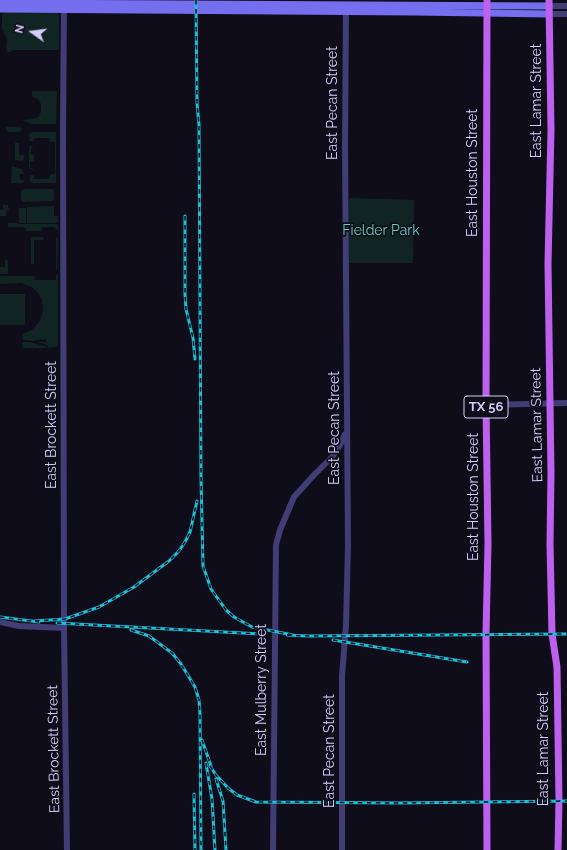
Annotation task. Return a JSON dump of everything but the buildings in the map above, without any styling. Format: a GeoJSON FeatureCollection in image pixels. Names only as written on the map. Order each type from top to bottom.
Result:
{"type":"FeatureCollection","features":[{"type":"Feature","properties":{"kind":"main road"},"geometry":{"type":"LineString","coordinates":[[0,2],[346,8],[487,6],[549,3]]}},
{"type":"Feature","properties":{"kind":"main road","name":"East Lamar Street"},"geometry":{"type":"LineString","coordinates":[[549,3],[550,130],[548,264],[551,474],[550,543],[552,634],[557,667],[559,794],[558,850]]}},
{"type":"Feature","properties":{"kind":"main road"},"geometry":{"type":"LineString","coordinates":[[0,9],[64,4]]}},
{"type":"Feature","properties":{"kind":"main road"},"geometry":{"type":"LineString","coordinates":[[487,6],[549,14]]}},
{"type":"Feature","properties":{"kind":"main road","name":"East Houston Street"},"geometry":{"type":"LineString","coordinates":[[487,6],[487,850]]}},
{"type":"Feature","properties":{"kind":"street"},"geometry":{"type":"LineString","coordinates":[[549,3],[567,6]]}},
{"type":"Feature","properties":{"kind":"street","name":"East Brockett Street"},"geometry":{"type":"LineString","coordinates":[[64,4],[64,628],[67,850]]}},
{"type":"Feature","properties":{"kind":"street","name":"East Pecan Street"},"geometry":{"type":"LineString","coordinates":[[342,850],[342,676],[346,625],[348,545],[346,430],[346,8]]}},
{"type":"Feature","properties":{"kind":"street"},"geometry":{"type":"LineString","coordinates":[[549,14],[567,14]]}},
{"type":"Feature","properties":{"kind":"street"},"geometry":{"type":"LineString","coordinates":[[486,405],[567,403]]}},
{"type":"Feature","properties":{"kind":"street","name":"East Mulberry Street"},"geometry":{"type":"LineString","coordinates":[[273,850],[276,545],[280,530],[294,497],[332,457],[340,445],[346,430]]}},
{"type":"Feature","properties":{"kind":"street"},"geometry":{"type":"LineString","coordinates":[[0,622],[19,626],[64,628]]}},
{"type":"Feature","properties":{"kind":"green space"},"geometry":{"type":"Polygon","coordinates":[[[5,12],[58,13],[59,50],[12,50],[11,52],[7,52],[7,39],[2,29],[2,15],[5,12]]]}},
{"type":"Feature","properties":{"kind":"green space"},"geometry":{"type":"Polygon","coordinates":[[[32,91],[57,91],[56,124],[31,124],[22,120],[34,119],[38,117],[41,112],[41,104],[38,99],[32,96],[32,91]]]}},
{"type":"Feature","properties":{"kind":"green space"},"geometry":{"type":"Polygon","coordinates":[[[6,127],[20,127],[22,129],[20,132],[8,132],[6,127]]]}},
{"type":"Feature","properties":{"kind":"green space"},"geometry":{"type":"Polygon","coordinates":[[[31,132],[56,132],[56,183],[32,183],[30,181],[29,177],[31,175],[34,175],[34,179],[49,179],[50,174],[55,174],[55,142],[50,142],[49,138],[34,138],[34,141],[30,141],[29,135],[31,132]]]}},
{"type":"Feature","properties":{"kind":"green space"},"geometry":{"type":"Polygon","coordinates":[[[15,143],[19,143],[19,155],[24,155],[24,159],[22,161],[15,160],[15,143]]]}},
{"type":"Feature","properties":{"kind":"green space"},"geometry":{"type":"Polygon","coordinates":[[[30,146],[34,147],[31,148],[31,154],[34,155],[34,161],[30,162],[30,168],[34,169],[33,170],[29,168],[30,146]]]}},
{"type":"Feature","properties":{"kind":"green space"},"geometry":{"type":"Polygon","coordinates":[[[12,166],[22,169],[24,174],[20,174],[20,180],[24,180],[23,183],[11,183],[12,166]]]}},
{"type":"Feature","properties":{"kind":"green space"},"geometry":{"type":"Polygon","coordinates":[[[24,189],[53,189],[54,199],[53,201],[23,202],[21,199],[21,191],[24,189]]]}},
{"type":"Feature","properties":{"kind":"green space","name":"Fielder Park"},"geometry":{"type":"Polygon","coordinates":[[[349,198],[414,200],[413,263],[349,263],[349,198]]]}},
{"type":"Feature","properties":{"kind":"green space"},"geometry":{"type":"Polygon","coordinates":[[[3,205],[8,205],[9,210],[6,211],[6,216],[0,216],[0,210],[3,210],[3,205]]]}},
{"type":"Feature","properties":{"kind":"green space"},"geometry":{"type":"Polygon","coordinates":[[[54,206],[54,216],[58,216],[58,223],[27,223],[27,207],[54,206]]]}},
{"type":"Feature","properties":{"kind":"green space"},"geometry":{"type":"Polygon","coordinates":[[[19,208],[26,208],[26,223],[19,223],[19,208]]]}},
{"type":"Feature","properties":{"kind":"green space"},"geometry":{"type":"Polygon","coordinates":[[[8,223],[58,224],[58,229],[56,230],[55,227],[42,227],[41,231],[26,231],[25,227],[8,227],[8,223]]]}},
{"type":"Feature","properties":{"kind":"green space"},"geometry":{"type":"Polygon","coordinates":[[[32,237],[44,238],[43,240],[34,240],[34,264],[31,264],[32,237]]]}},
{"type":"Feature","properties":{"kind":"green space"},"geometry":{"type":"Polygon","coordinates":[[[57,237],[58,239],[57,271],[56,238],[57,237]]]}},
{"type":"Feature","properties":{"kind":"green space"},"geometry":{"type":"Polygon","coordinates":[[[5,260],[8,260],[8,274],[0,274],[0,267],[5,267],[5,260]]]}},
{"type":"Feature","properties":{"kind":"green space"},"geometry":{"type":"Polygon","coordinates":[[[56,275],[58,275],[58,342],[57,347],[49,348],[45,344],[37,342],[46,342],[46,339],[34,341],[23,340],[22,334],[32,330],[40,321],[43,311],[42,300],[39,294],[32,287],[21,283],[0,284],[0,276],[34,276],[35,280],[56,280],[56,275]]]}},
{"type":"Feature","properties":{"kind":"green space"},"geometry":{"type":"Polygon","coordinates":[[[0,294],[25,294],[25,325],[0,325],[0,294]]]}},
{"type":"Feature","properties":{"kind":"green space"},"geometry":{"type":"Polygon","coordinates":[[[22,342],[29,342],[47,348],[23,348],[22,342]]]}},
{"type":"Feature","properties":{"kind":"railway"},"geometry":{"type":"LineString","coordinates":[[196,0],[197,103],[199,125],[201,478],[203,566],[211,589],[226,610],[234,617],[252,627],[293,635]]}},
{"type":"Feature","properties":{"kind":"railway"},"geometry":{"type":"LineString","coordinates":[[185,216],[186,309],[193,338],[195,359]]}},
{"type":"Feature","properties":{"kind":"railway"},"geometry":{"type":"LineString","coordinates":[[35,621],[65,619],[99,607],[134,587],[169,561],[179,551],[190,532],[197,501]]}},
{"type":"Feature","properties":{"kind":"railway"},"geometry":{"type":"LineString","coordinates":[[0,617],[39,622]]}},
{"type":"Feature","properties":{"kind":"railway"},"geometry":{"type":"LineString","coordinates":[[57,623],[261,634]]}},
{"type":"Feature","properties":{"kind":"railway"},"geometry":{"type":"LineString","coordinates":[[131,630],[149,636],[172,653],[181,664],[195,687],[199,700],[200,714],[201,850]]}},
{"type":"Feature","properties":{"kind":"railway"},"geometry":{"type":"LineString","coordinates":[[287,635],[567,634]]}},
{"type":"Feature","properties":{"kind":"railway"},"geometry":{"type":"LineString","coordinates":[[333,640],[467,662]]}},
{"type":"Feature","properties":{"kind":"railway"},"geometry":{"type":"LineString","coordinates":[[202,740],[211,766]]}},
{"type":"Feature","properties":{"kind":"railway"},"geometry":{"type":"LineString","coordinates":[[206,763],[212,799],[215,850]]}},
{"type":"Feature","properties":{"kind":"railway"},"geometry":{"type":"LineString","coordinates":[[210,766],[228,788],[237,795],[256,802],[400,803],[567,801]]}},
{"type":"Feature","properties":{"kind":"railway"},"geometry":{"type":"LineString","coordinates":[[216,779],[223,801],[226,850]]}},
{"type":"Feature","properties":{"kind":"railway"},"geometry":{"type":"LineString","coordinates":[[194,794],[195,850]]}}]}
